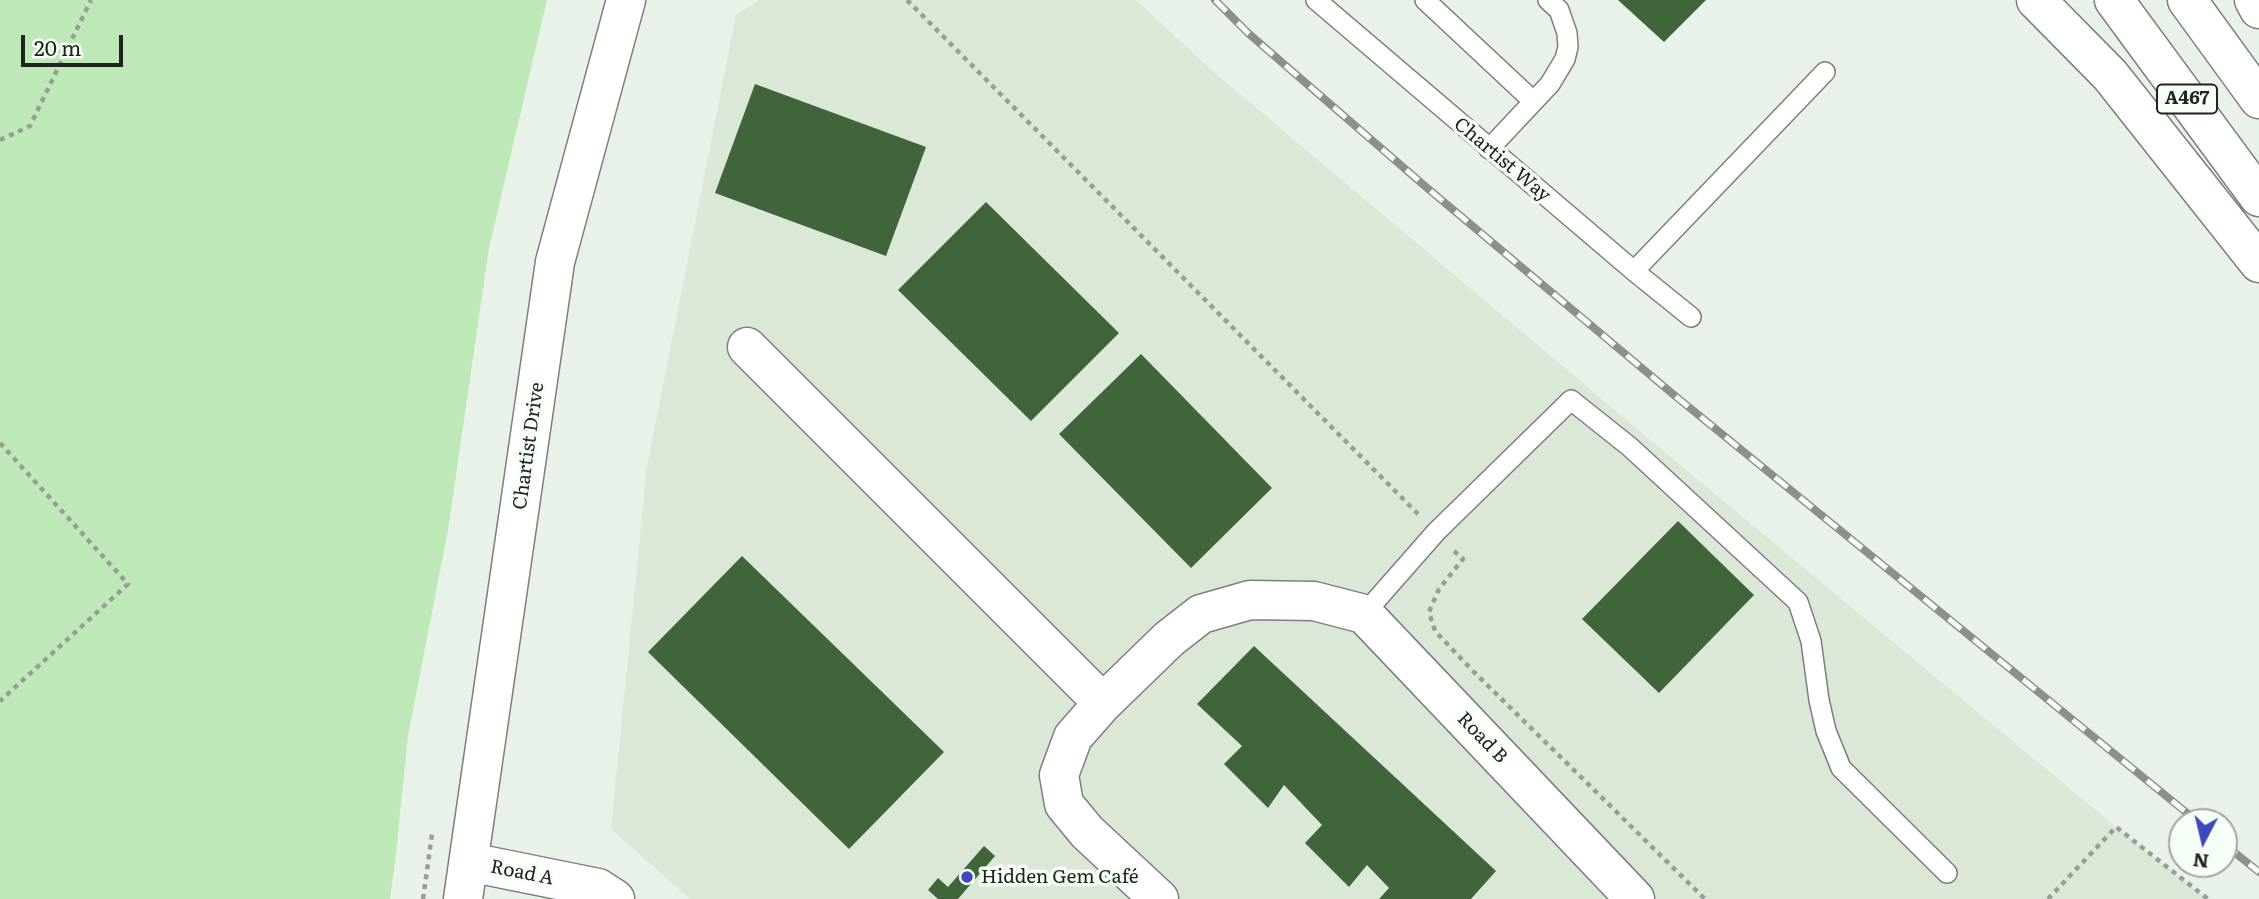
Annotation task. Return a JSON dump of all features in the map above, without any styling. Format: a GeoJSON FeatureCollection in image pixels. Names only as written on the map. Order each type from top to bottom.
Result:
{"type":"FeatureCollection","features":[{"type":"Feature","properties":{"kind":"main road","name":"Chartist Drive"},"geometry":{"type":"LineString","coordinates":[[466,881],[555,262],[626,0]]}},
{"type":"Feature","properties":{"kind":"main road"},"geometry":{"type":"LineString","coordinates":[[2036,0],[2110,75],[2259,263]]}},
{"type":"Feature","properties":{"kind":"main road","name":"A467"},"geometry":{"type":"LineString","coordinates":[[2114,0],[2259,197]]}},
{"type":"Feature","properties":{"kind":"main road","name":"A467"},"geometry":{"type":"LineString","coordinates":[[2187,0],[2259,99]]}},
{"type":"Feature","properties":{"kind":"main road"},"geometry":{"type":"LineString","coordinates":[[2254,0],[2259,9]]}},
{"type":"Feature","properties":{"kind":"main road"},"geometry":{"type":"LineString","coordinates":[[747,347],[1103,703]]}},
{"type":"Feature","properties":{"kind":"main road"},"geometry":{"type":"LineString","coordinates":[[1158,899],[1087,832],[1064,804],[1059,775],[1073,737],[1103,703],[1168,639],[1201,614],[1250,600],[1314,601],[1364,614]]}},
{"type":"Feature","properties":{"kind":"main road","name":"Road B"},"geometry":{"type":"LineString","coordinates":[[1364,614],[1635,899]]}},
{"type":"Feature","properties":{"kind":"main road","name":"Road A"},"geometry":{"type":"LineString","coordinates":[[466,881],[598,888],[615,899]]}},
{"type":"Feature","properties":{"kind":"lane","name":"Chartist Way"},"geometry":{"type":"LineString","coordinates":[[1316,0],[1690,317]]}},
{"type":"Feature","properties":{"kind":"lane"},"geometry":{"type":"LineString","coordinates":[[1424,0],[1533,101]]}},
{"type":"Feature","properties":{"kind":"lane"},"geometry":{"type":"LineString","coordinates":[[1489,149],[1550,84],[1565,59],[1567,33],[1559,10],[1548,0]]}},
{"type":"Feature","properties":{"kind":"lane"},"geometry":{"type":"LineString","coordinates":[[1634,271],[1825,72]]}},
{"type":"Feature","properties":{"kind":"lane"},"geometry":{"type":"LineString","coordinates":[[1364,614],[1436,532],[1572,400],[1630,447],[1798,602],[1811,641],[1826,731],[1841,768],[1947,873]]}},
{"type":"Feature","properties":{"kind":"path"},"geometry":{"type":"LineString","coordinates":[[0,140],[30,126],[91,0]]}},
{"type":"Feature","properties":{"kind":"path"},"geometry":{"type":"LineString","coordinates":[[907,0],[1462,559],[1438,589],[1429,612],[1436,631],[1470,668],[1705,899]]}},
{"type":"Feature","properties":{"kind":"path"},"geometry":{"type":"LineString","coordinates":[[0,443],[128,584],[0,701]]}},
{"type":"Feature","properties":{"kind":"path"},"geometry":{"type":"LineString","coordinates":[[2048,899],[2116,827],[2208,899]]}},
{"type":"Feature","properties":{"kind":"shaded area"},"geometry":{"type":"Polygon","coordinates":[[[760,0],[1136,0],[1216,74],[1667,454],[2168,868],[2168,878],[2181,878],[2208,899],[690,899],[611,829],[647,466],[736,15],[760,0]]]}},
{"type":"Feature","properties":{"kind":"green space"},"geometry":{"type":"Polygon","coordinates":[[[0,0],[547,0],[489,248],[448,530],[408,736],[390,899],[0,899],[0,0]]]}},
{"type":"Feature","properties":{"kind":"building"},"geometry":{"type":"Polygon","coordinates":[[[1618,0],[1706,0],[1664,42],[1618,0]]]}},
{"type":"Feature","properties":{"kind":"building"},"geometry":{"type":"Polygon","coordinates":[[[755,84],[926,147],[886,256],[715,193],[755,84]]]}},
{"type":"Feature","properties":{"kind":"building"},"geometry":{"type":"Polygon","coordinates":[[[986,202],[1119,333],[1031,421],[898,290],[986,202]]]}},
{"type":"Feature","properties":{"kind":"building"},"geometry":{"type":"Polygon","coordinates":[[[1141,354],[1272,488],[1191,568],[1059,434],[1141,354]]]}},
{"type":"Feature","properties":{"kind":"building"},"geometry":{"type":"Polygon","coordinates":[[[1678,521],[1754,595],[1659,693],[1582,619],[1678,521]]]}},
{"type":"Feature","properties":{"kind":"building"},"geometry":{"type":"Polygon","coordinates":[[[742,556],[944,752],[849,849],[648,652],[742,556]]]}},
{"type":"Feature","properties":{"kind":"building"},"geometry":{"type":"Polygon","coordinates":[[[1254,646],[1496,871],[1471,899],[1379,899],[1389,888],[1367,865],[1349,887],[1305,843],[1322,825],[1284,785],[1268,808],[1224,764],[1242,746],[1197,704],[1254,646]]]}},
{"type":"Feature","properties":{"kind":"building"},"geometry":{"type":"Polygon","coordinates":[[[984,846],[995,856],[958,899],[938,899],[928,890],[938,878],[948,887],[984,846]]]}},
{"type":"Feature","properties":{"kind":"railway"},"geometry":{"type":"LineString","coordinates":[[1215,0],[1248,33],[1426,187],[1674,395],[2181,808]]}},
{"type":"Feature","properties":{"kind":"railway"},"geometry":{"type":"LineString","coordinates":[[2238,855],[2259,872]]}},
{"type":"Feature","properties":{"kind":"place","name":"Hidden Gem Café"},"geometry":{"type":"Point","coordinates":[967,877]}}]}
